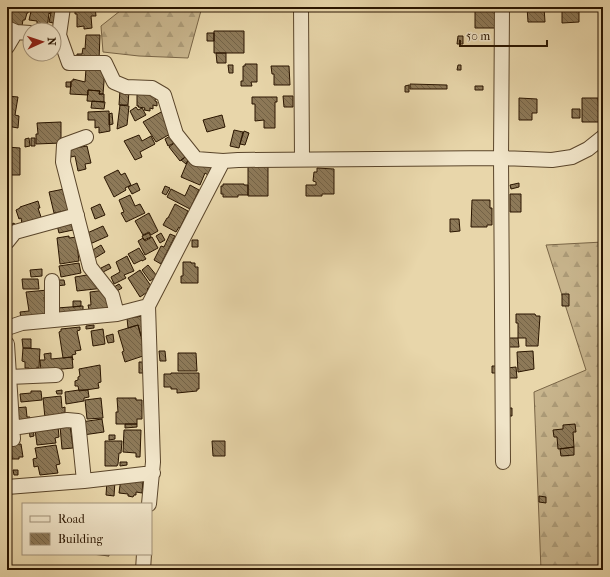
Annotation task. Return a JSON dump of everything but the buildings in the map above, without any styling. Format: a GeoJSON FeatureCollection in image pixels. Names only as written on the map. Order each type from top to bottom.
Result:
{"type":"FeatureCollection","features":[{"type":"Feature","properties":{"kind":"street"},"geometry":{"type":"LineString","coordinates":[[59,22],[63,7]]}},
{"type":"Feature","properties":{"kind":"street"},"geometry":{"type":"LineString","coordinates":[[301,7],[302,159]]}},
{"type":"Feature","properties":{"kind":"street"},"geometry":{"type":"LineString","coordinates":[[502,7],[501,158],[503,462]]}},
{"type":"Feature","properties":{"kind":"street"},"geometry":{"type":"LineString","coordinates":[[7,47],[11,30],[22,32]]}},
{"type":"Feature","properties":{"kind":"street"},"geometry":{"type":"LineString","coordinates":[[62,48],[69,63],[105,63],[114,82],[126,87],[152,88],[164,95],[176,134],[196,159],[223,161],[501,158],[552,160],[572,157],[588,149],[603,137]]}},
{"type":"Feature","properties":{"kind":"street"},"geometry":{"type":"LineString","coordinates":[[86,137],[64,145],[63,162],[90,267],[112,295],[117,314]]}},
{"type":"Feature","properties":{"kind":"street"},"geometry":{"type":"LineString","coordinates":[[150,503],[153,473],[148,306],[223,161]]}},
{"type":"Feature","properties":{"kind":"street"},"geometry":{"type":"LineString","coordinates":[[7,242],[15,232],[77,215]]}},
{"type":"Feature","properties":{"kind":"street"},"geometry":{"type":"LineString","coordinates":[[52,281],[52,320]]}},
{"type":"Feature","properties":{"kind":"street"},"geometry":{"type":"LineString","coordinates":[[7,328],[22,323],[117,314],[148,306]]}},
{"type":"Feature","properties":{"kind":"street"},"geometry":{"type":"LineString","coordinates":[[7,344],[13,433],[66,420],[78,421],[84,481]]}},
{"type":"Feature","properties":{"kind":"street"},"geometry":{"type":"LineString","coordinates":[[9,377],[56,374]]}},
{"type":"Feature","properties":{"kind":"street"},"geometry":{"type":"LineString","coordinates":[[7,487],[84,481],[153,473]]}},
{"type":"Feature","properties":{"kind":"street"},"geometry":{"type":"LineString","coordinates":[[143,570],[144,555]]}},
{"type":"Feature","properties":{"kind":"green space"},"geometry":{"type":"Polygon","coordinates":[[[125,7],[202,7],[188,58],[139,56],[103,52],[101,26],[125,7]]]}},
{"type":"Feature","properties":{"kind":"green space"},"geometry":{"type":"Polygon","coordinates":[[[603,242],[603,570],[541,570],[534,392],[586,370],[546,245],[603,242]]]}}]}
